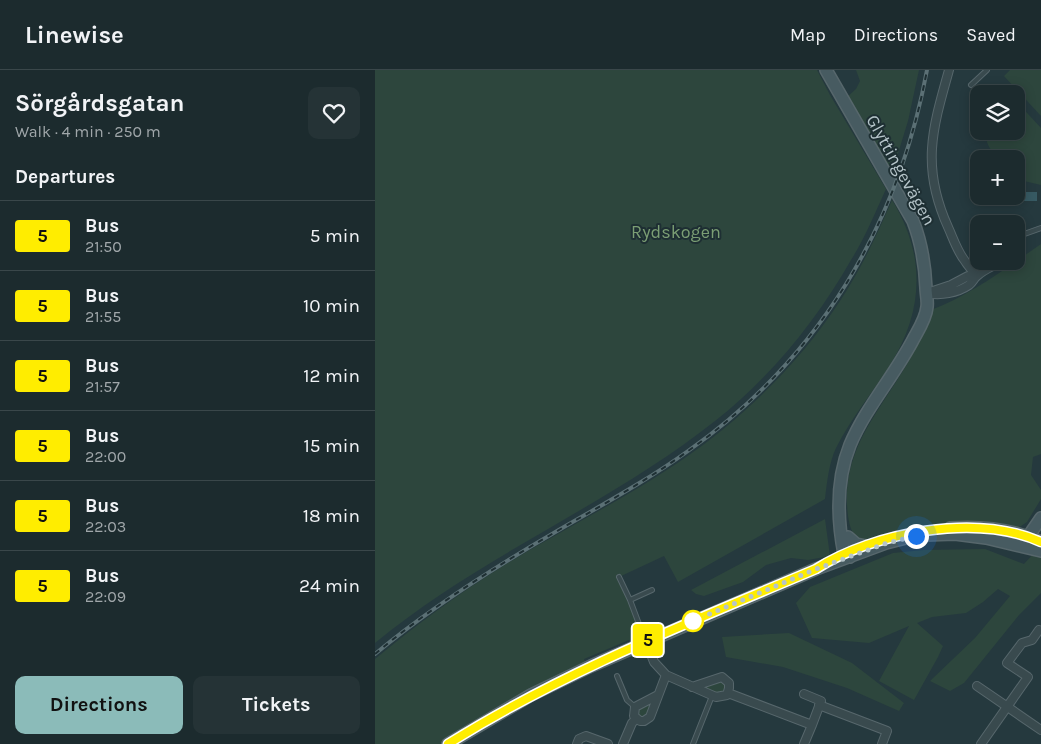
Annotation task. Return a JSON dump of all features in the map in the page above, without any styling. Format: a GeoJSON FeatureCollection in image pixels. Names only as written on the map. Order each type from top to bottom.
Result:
{"type":"FeatureCollection","features":[{"type":"Feature","properties":{"kind":"street","name":"Glyttingevägen"},"geometry":{"type":"LineString","coordinates":[[826,70],[913,221],[923,251],[926,293],[913,341],[858,429],[846,457],[839,491],[839,518],[849,554]]}},
{"type":"Feature","properties":{"kind":"street"},"geometry":{"type":"LineString","coordinates":[[949,70],[934,128],[931,167],[944,219],[964,260],[965,271],[972,278]]}},
{"type":"Feature","properties":{"kind":"street"},"geometry":{"type":"LineString","coordinates":[[926,293],[938,295],[954,292],[982,270]]}},
{"type":"Feature","properties":{"kind":"street","name":"Glyttingevägen"},"geometry":{"type":"LineString","coordinates":[[839,491],[842,516],[848,537],[849,554]]}},
{"type":"Feature","properties":{"kind":"street"},"geometry":{"type":"LineString","coordinates":[[1036,541],[1041,518]]}},
{"type":"Feature","properties":{"kind":"street"},"geometry":{"type":"LineString","coordinates":[[448,744],[531,696],[645,641],[866,546],[900,535],[926,530],[966,527],[992,529],[1036,541]]}},
{"type":"Feature","properties":{"kind":"street"},"geometry":{"type":"LineString","coordinates":[[849,554],[906,538],[927,535],[963,535],[1036,541]]}},
{"type":"Feature","properties":{"kind":"street"},"geometry":{"type":"LineString","coordinates":[[848,537],[856,544],[866,546]]}},
{"type":"Feature","properties":{"kind":"street"},"geometry":{"type":"LineString","coordinates":[[981,744],[1028,678],[1007,663],[1022,643],[1032,640],[1040,630]]}},
{"type":"Feature","properties":{"kind":"street"},"geometry":{"type":"LineString","coordinates":[[645,641],[654,662],[666,676],[712,696],[724,697],[728,693],[729,683],[721,677],[692,687]]}},
{"type":"Feature","properties":{"kind":"street"},"geometry":{"type":"LineString","coordinates":[[636,719],[644,721],[650,717],[666,676]]}},
{"type":"Feature","properties":{"kind":"street"},"geometry":{"type":"LineString","coordinates":[[977,686],[1041,730]]}},
{"type":"Feature","properties":{"kind":"street"},"geometry":{"type":"LineString","coordinates":[[728,693],[812,725]]}},
{"type":"Feature","properties":{"kind":"street"},"geometry":{"type":"LineString","coordinates":[[804,694],[821,701],[804,744]]}},
{"type":"Feature","properties":{"kind":"street"},"geometry":{"type":"LineString","coordinates":[[636,719],[634,716],[635,707],[659,695]]}},
{"type":"Feature","properties":{"kind":"street"},"geometry":{"type":"LineString","coordinates":[[819,704],[887,731],[882,744]]}},
{"type":"Feature","properties":{"kind":"street"},"geometry":{"type":"LineString","coordinates":[[623,744],[632,723],[636,719]]}},
{"type":"Feature","properties":{"kind":"street"},"geometry":{"type":"LineString","coordinates":[[577,744],[579,739],[586,736],[608,744]]}},
{"type":"Feature","properties":{"kind":"lane"},"geometry":{"type":"LineString","coordinates":[[971,85],[987,70]]}},
{"type":"Feature","properties":{"kind":"lane"},"geometry":{"type":"LineString","coordinates":[[1025,234],[1041,228]]}},
{"type":"Feature","properties":{"kind":"lane"},"geometry":{"type":"LineString","coordinates":[[619,577],[645,641]]}},
{"type":"Feature","properties":{"kind":"lane"},"geometry":{"type":"LineString","coordinates":[[629,600],[653,590]]}},
{"type":"Feature","properties":{"kind":"lane"},"geometry":{"type":"LineString","coordinates":[[617,676],[627,700],[635,707]]}},
{"type":"Feature","properties":{"kind":"lane"},"geometry":{"type":"LineString","coordinates":[[693,744],[712,696]]}},
{"type":"Feature","properties":{"kind":"green space","name":"Rydskogen"},"geometry":{"type":"Polygon","coordinates":[[[375,70],[817,70],[886,189],[861,243],[838,282],[808,326],[773,367],[735,404],[674,451],[632,479],[458,583],[415,612],[375,643],[375,70]]]}},
{"type":"Feature","properties":{"kind":"green space"},"geometry":{"type":"Polygon","coordinates":[[[856,70],[919,70],[908,121],[892,173],[846,98],[856,89],[860,81],[856,70]]]}},
{"type":"Feature","properties":{"kind":"green space"},"geometry":{"type":"Polygon","coordinates":[[[1010,70],[1041,70],[1041,116],[1025,99],[1025,85],[1012,85],[1004,76],[1010,70]]]}},
{"type":"Feature","properties":{"kind":"green space"},"geometry":{"type":"Polygon","coordinates":[[[1025,111],[1041,128],[1041,185],[1025,181],[1025,150],[991,150],[986,140],[1025,140],[1025,111]]]}},
{"type":"Feature","properties":{"kind":"green space"},"geometry":{"type":"Polygon","coordinates":[[[892,200],[911,241],[917,283],[915,304],[901,345],[836,448],[830,466],[825,499],[678,582],[664,556],[619,577],[630,600],[640,638],[631,642],[629,640],[584,659],[585,662],[528,691],[479,719],[441,744],[375,744],[375,659],[422,622],[503,566],[655,478],[723,430],[778,379],[826,321],[848,289],[862,264],[892,200]]]}},
{"type":"Feature","properties":{"kind":"green space"},"geometry":{"type":"Polygon","coordinates":[[[1041,244],[1041,454],[1033,457],[1031,475],[1041,490],[1041,499],[1027,522],[1018,528],[958,522],[928,525],[862,540],[858,538],[853,533],[849,524],[847,494],[849,473],[855,454],[872,419],[910,359],[931,310],[960,297],[1002,270],[1025,270],[1025,255],[1041,244]]]}},
{"type":"Feature","properties":{"kind":"green space"},"geometry":{"type":"Polygon","coordinates":[[[825,519],[830,556],[808,560],[791,558],[766,565],[743,582],[704,596],[696,594],[691,590],[825,519]]]}},
{"type":"Feature","properties":{"kind":"green space"},"geometry":{"type":"Polygon","coordinates":[[[985,549],[1024,564],[1035,552],[1041,555],[1041,593],[1019,615],[964,683],[950,691],[930,681],[975,638],[1010,596],[998,589],[966,613],[932,617],[917,623],[943,646],[914,700],[879,681],[909,626],[869,643],[812,638],[796,603],[810,587],[893,553],[923,550],[985,549]]]}},
{"type":"Feature","properties":{"kind":"green space"},"geometry":{"type":"Polygon","coordinates":[[[789,633],[852,663],[904,703],[899,711],[847,688],[783,667],[726,657],[722,637],[789,633]]]}},
{"type":"Feature","properties":{"kind":"green space"},"geometry":{"type":"Polygon","coordinates":[[[720,681],[725,685],[723,692],[717,694],[703,688],[720,681]]]}},
{"type":"Feature","properties":{"kind":"green space"},"geometry":{"type":"Polygon","coordinates":[[[652,703],[647,715],[641,718],[637,715],[638,710],[652,703]]]}},
{"type":"Feature","properties":{"kind":"water"},"geometry":{"type":"Polygon","coordinates":[[[1025,192],[1037,192],[1037,201],[1025,201],[1025,192]]]}},
{"type":"Feature","properties":{"kind":"railway"},"geometry":{"type":"LineString","coordinates":[[375,654],[439,605],[483,576],[638,484],[688,451],[735,415],[777,375],[814,331],[846,284],[873,235],[896,182],[914,127],[927,70]]}},
{"type":"Feature","properties":{"kind":"bus line","name":"5"},"geometry":{"type":"LineString","coordinates":[[448,744],[531,696],[591,666],[645,641],[816,569],[833,558],[851,551],[891,538],[926,530],[966,527],[992,529],[1029,536],[1041,542]]}},
{"type":"Feature","properties":{"kind":"route"},"geometry":{"type":"LineString","coordinates":[[693,621],[816,569],[887,543],[916,536]]}}]}
